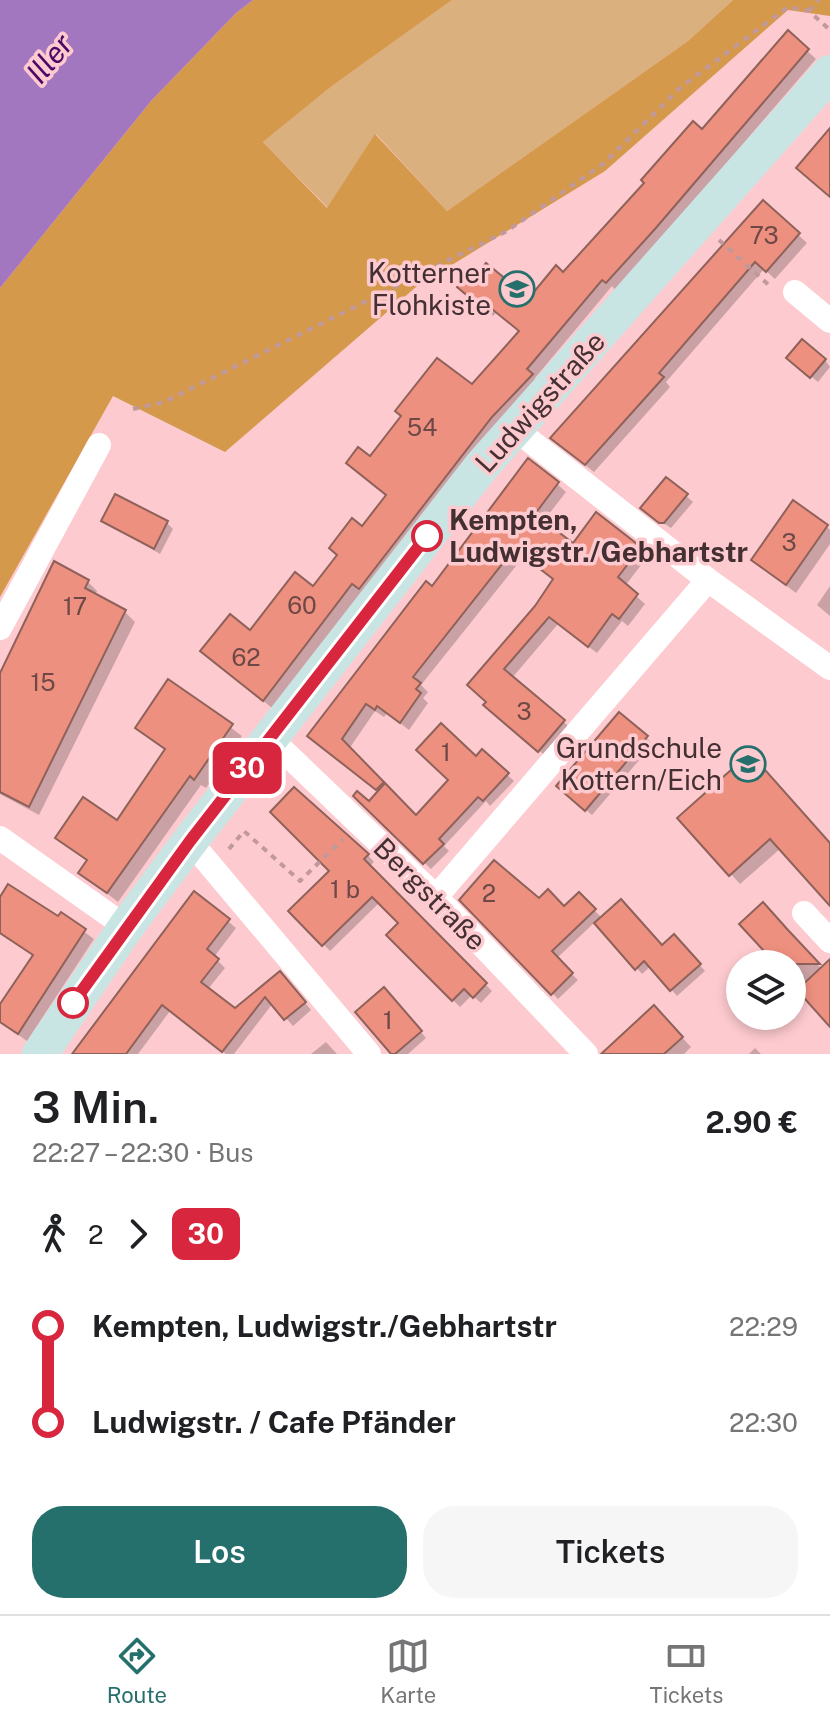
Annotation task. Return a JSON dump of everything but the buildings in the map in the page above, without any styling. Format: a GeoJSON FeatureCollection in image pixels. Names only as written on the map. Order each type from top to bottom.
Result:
{"type":"FeatureCollection","features":[{"type":"Feature","properties":{"kind":"street","name":"Ludwigstraße"},"geometry":{"type":"LineString","coordinates":[[40,1054],[126,927],[201,855],[270,738],[481,467],[830,73]]}},
{"type":"Feature","properties":{"kind":"street"},"geometry":{"type":"LineString","coordinates":[[795,292],[830,321]]}},
{"type":"Feature","properties":{"kind":"street"},"geometry":{"type":"LineString","coordinates":[[515,429],[708,580],[830,668]]}},
{"type":"Feature","properties":{"kind":"street"},"geometry":{"type":"LineString","coordinates":[[0,628],[99,445]]}},
{"type":"Feature","properties":{"kind":"street"},"geometry":{"type":"LineString","coordinates":[[436,897],[708,580]]}},
{"type":"Feature","properties":{"kind":"street","name":"Bergstraße"},"geometry":{"type":"LineString","coordinates":[[270,738],[436,897],[586,1054]]}},
{"type":"Feature","properties":{"kind":"street"},"geometry":{"type":"LineString","coordinates":[[0,838],[126,927]]}},
{"type":"Feature","properties":{"kind":"street"},"geometry":{"type":"LineString","coordinates":[[201,855],[369,1054]]}},
{"type":"Feature","properties":{"kind":"street"},"geometry":{"type":"LineString","coordinates":[[804,913],[830,941]]}},
{"type":"Feature","properties":{"kind":"path"},"geometry":{"type":"LineString","coordinates":[[809,11],[819,0]]}},
{"type":"Feature","properties":{"kind":"path"},"geometry":{"type":"LineString","coordinates":[[133,409],[164,402],[507,231],[603,164],[681,87],[788,7],[809,11],[830,30]]}},
{"type":"Feature","properties":{"kind":"path"},"geometry":{"type":"LineString","coordinates":[[700,223],[771,288]]}},
{"type":"Feature","properties":{"kind":"path"},"geometry":{"type":"LineString","coordinates":[[201,855],[244,831],[300,881],[359,823]]}},
{"type":"Feature","properties":{"kind":"shaded area"},"geometry":{"type":"Polygon","coordinates":[[[253,0],[452,0],[332,86],[263,142],[327,208],[375,134],[447,211],[688,41],[733,0],[830,0],[830,16],[788,10],[605,171],[416,287],[225,452],[113,396],[0,597],[0,288],[151,101],[236,13],[253,0]]]}},
{"type":"Feature","properties":{"kind":"shaded area"},"geometry":{"type":"Polygon","coordinates":[[[452,0],[733,0],[688,41],[447,211],[376,134],[328,208],[263,142],[332,86],[452,0]]]}},
{"type":"Feature","properties":{"kind":"water","name":"Iller"},"geometry":{"type":"Polygon","coordinates":[[[0,0],[253,0],[236,13],[151,101],[0,288],[0,0]]]}},
{"type":"Feature","properties":{"kind":"bus line","name":"30"},"geometry":{"type":"LineString","coordinates":[[73,1003],[190,841],[427,536]]}},
{"type":"Feature","properties":{"kind":"place","name":"Kotterner Flohkiste"},"geometry":{"type":"Point","coordinates":[517,289]}},
{"type":"Feature","properties":{"kind":"place","name":"Kempten, Ludwigstr./Gebhartstr"},"geometry":{"type":"Point","coordinates":[427,536]}},
{"type":"Feature","properties":{"kind":"place","name":"Grundschule Kottern/Eich"},"geometry":{"type":"Point","coordinates":[748,764]}}]}
